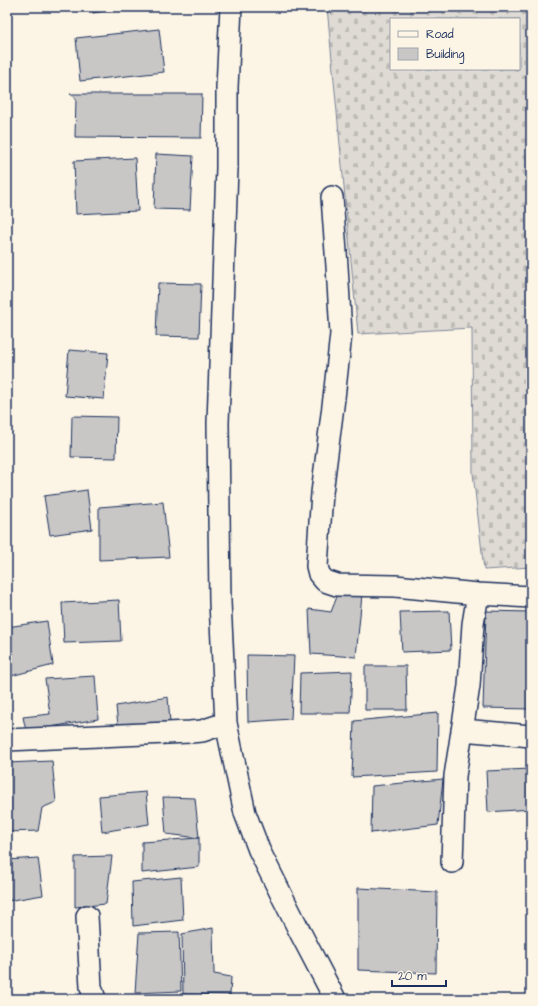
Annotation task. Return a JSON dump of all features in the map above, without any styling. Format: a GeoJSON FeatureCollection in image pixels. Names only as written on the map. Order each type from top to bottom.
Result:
{"type":"FeatureCollection","features":[{"type":"Feature","properties":{"kind":"street"},"geometry":{"type":"LineString","coordinates":[[231,7],[227,87],[227,168],[218,423],[220,602],[226,722],[245,813],[259,850],[335,999]]}},
{"type":"Feature","properties":{"kind":"street"},"geometry":{"type":"LineString","coordinates":[[332,197],[341,334],[322,492],[316,566],[319,574],[326,581],[337,585],[395,586],[478,594],[531,597]]}},
{"type":"Feature","properties":{"kind":"street"},"geometry":{"type":"LineString","coordinates":[[452,862],[455,776],[469,686],[473,624],[478,594]]}},
{"type":"Feature","properties":{"kind":"street"},"geometry":{"type":"LineString","coordinates":[[7,740],[190,732],[202,731],[226,722]]}},
{"type":"Feature","properties":{"kind":"street"},"geometry":{"type":"LineString","coordinates":[[462,730],[531,736]]}},
{"type":"Feature","properties":{"kind":"street"},"geometry":{"type":"LineString","coordinates":[[87,916],[91,987],[95,999]]}},
{"type":"Feature","properties":{"kind":"green space"},"geometry":{"type":"Polygon","coordinates":[[[327,7],[531,7],[531,567],[484,570],[473,473],[472,328],[358,334],[327,7]]]}},
{"type":"Feature","properties":{"kind":"building"},"geometry":{"type":"Polygon","coordinates":[[[92,7],[127,7],[93,13],[92,7]]]}},
{"type":"Feature","properties":{"kind":"building"},"geometry":{"type":"Polygon","coordinates":[[[159,29],[164,72],[80,81],[76,38],[159,29]]]}},
{"type":"Feature","properties":{"kind":"building"},"geometry":{"type":"Polygon","coordinates":[[[70,94],[202,94],[201,138],[75,137],[76,98],[70,94]]]}},
{"type":"Feature","properties":{"kind":"building"},"geometry":{"type":"Polygon","coordinates":[[[156,154],[193,156],[190,210],[154,209],[156,154]]]}},
{"type":"Feature","properties":{"kind":"building"},"geometry":{"type":"Polygon","coordinates":[[[135,158],[138,211],[76,214],[74,161],[135,158]]]}},
{"type":"Feature","properties":{"kind":"building"},"geometry":{"type":"Polygon","coordinates":[[[158,283],[201,284],[199,337],[156,336],[158,283]]]}},
{"type":"Feature","properties":{"kind":"building"},"geometry":{"type":"Polygon","coordinates":[[[69,350],[108,353],[104,399],[65,396],[69,350]]]}},
{"type":"Feature","properties":{"kind":"building"},"geometry":{"type":"Polygon","coordinates":[[[72,416],[117,417],[116,458],[71,457],[72,416]]]}},
{"type":"Feature","properties":{"kind":"building"},"geometry":{"type":"Polygon","coordinates":[[[87,490],[92,529],[50,535],[44,496],[87,490]]]}},
{"type":"Feature","properties":{"kind":"building"},"geometry":{"type":"Polygon","coordinates":[[[163,502],[169,557],[99,560],[99,507],[163,502]]]}},
{"type":"Feature","properties":{"kind":"building"},"geometry":{"type":"Polygon","coordinates":[[[338,594],[362,595],[356,657],[311,654],[309,609],[331,612],[338,594]]]}},
{"type":"Feature","properties":{"kind":"building"},"geometry":{"type":"Polygon","coordinates":[[[119,600],[121,641],[64,643],[62,603],[119,600]]]}},
{"type":"Feature","properties":{"kind":"building"},"geometry":{"type":"Polygon","coordinates":[[[449,611],[451,650],[402,652],[400,612],[449,611]]]}},
{"type":"Feature","properties":{"kind":"building"},"geometry":{"type":"Polygon","coordinates":[[[486,611],[531,612],[531,709],[483,708],[486,611]]]}},
{"type":"Feature","properties":{"kind":"building"},"geometry":{"type":"Polygon","coordinates":[[[47,621],[53,665],[11,676],[7,656],[7,627],[47,621]]]}},
{"type":"Feature","properties":{"kind":"building"},"geometry":{"type":"Polygon","coordinates":[[[247,655],[294,656],[291,719],[248,722],[247,655]]]}},
{"type":"Feature","properties":{"kind":"building"},"geometry":{"type":"Polygon","coordinates":[[[365,666],[406,666],[407,710],[365,710],[365,666]]]}},
{"type":"Feature","properties":{"kind":"building"},"geometry":{"type":"Polygon","coordinates":[[[352,671],[350,713],[299,713],[300,673],[352,671]]]}},
{"type":"Feature","properties":{"kind":"building"},"geometry":{"type":"Polygon","coordinates":[[[95,676],[98,719],[26,731],[23,717],[50,714],[45,679],[95,676]]]}},
{"type":"Feature","properties":{"kind":"building"},"geometry":{"type":"Polygon","coordinates":[[[168,697],[170,722],[118,726],[116,706],[168,697]]]}},
{"type":"Feature","properties":{"kind":"building"},"geometry":{"type":"Polygon","coordinates":[[[438,713],[437,772],[352,777],[354,721],[438,713]]]}},
{"type":"Feature","properties":{"kind":"building"},"geometry":{"type":"Polygon","coordinates":[[[52,761],[56,802],[42,808],[38,831],[7,832],[7,763],[52,761]]]}},
{"type":"Feature","properties":{"kind":"building"},"geometry":{"type":"Polygon","coordinates":[[[531,769],[531,809],[488,812],[486,771],[531,769]]]}},
{"type":"Feature","properties":{"kind":"building"},"geometry":{"type":"Polygon","coordinates":[[[443,779],[438,825],[371,833],[372,786],[443,779]]]}},
{"type":"Feature","properties":{"kind":"building"},"geometry":{"type":"Polygon","coordinates":[[[146,792],[149,824],[102,832],[99,796],[146,792]]]}},
{"type":"Feature","properties":{"kind":"building"},"geometry":{"type":"Polygon","coordinates":[[[163,797],[195,798],[199,838],[166,834],[163,797]]]}},
{"type":"Feature","properties":{"kind":"building"},"geometry":{"type":"Polygon","coordinates":[[[199,838],[199,867],[142,873],[142,842],[199,838]]]}},
{"type":"Feature","properties":{"kind":"building"},"geometry":{"type":"Polygon","coordinates":[[[112,856],[106,904],[75,907],[75,857],[112,856]]]}},
{"type":"Feature","properties":{"kind":"building"},"geometry":{"type":"Polygon","coordinates":[[[38,858],[43,895],[7,901],[7,860],[38,858]]]}},
{"type":"Feature","properties":{"kind":"building"},"geometry":{"type":"Polygon","coordinates":[[[181,877],[183,920],[133,926],[132,882],[181,877]]]}},
{"type":"Feature","properties":{"kind":"building"},"geometry":{"type":"Polygon","coordinates":[[[358,888],[437,892],[436,973],[358,970],[358,888]]]}},
{"type":"Feature","properties":{"kind":"building"},"geometry":{"type":"Polygon","coordinates":[[[213,928],[214,974],[231,977],[230,995],[183,994],[182,934],[213,928]]]}},
{"type":"Feature","properties":{"kind":"building"},"geometry":{"type":"Polygon","coordinates":[[[179,932],[181,991],[135,993],[139,933],[179,932]]]}}]}
